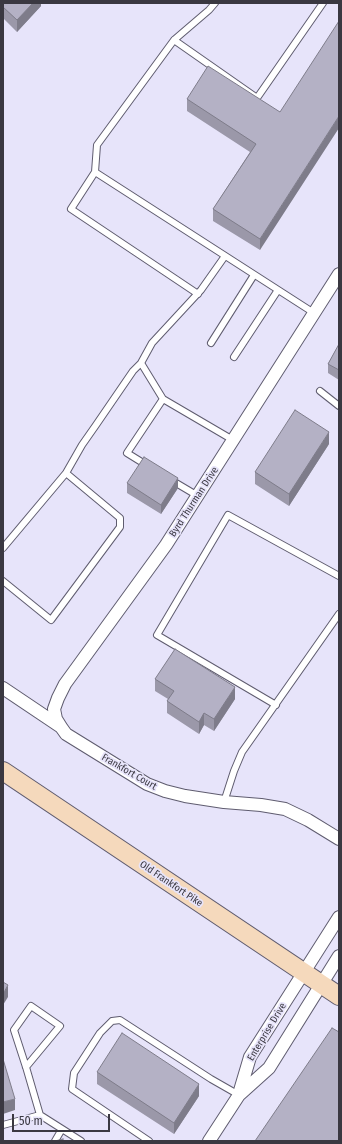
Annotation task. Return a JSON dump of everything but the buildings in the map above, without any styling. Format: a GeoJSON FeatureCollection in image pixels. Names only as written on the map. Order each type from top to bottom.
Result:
{"type":"FeatureCollection","features":[{"type":"Feature","properties":{"kind":"main road","name":"Old Frankfort Pike"},"geometry":{"type":"LineString","coordinates":[[3,771],[339,996]]}},
{"type":"Feature","properties":{"kind":"street","name":"Byrd Thurman Drive"},"geometry":{"type":"LineString","coordinates":[[61,727],[56,719],[54,709],[65,684],[166,545],[339,274]]}},
{"type":"Feature","properties":{"kind":"street","name":"Frankfort Court"},"geometry":{"type":"LineString","coordinates":[[3,688],[61,727],[66,734],[146,784],[172,793],[224,802],[286,809],[308,820],[339,839]]}},
{"type":"Feature","properties":{"kind":"street"},"geometry":{"type":"LineString","coordinates":[[304,973],[339,916]]}},
{"type":"Feature","properties":{"kind":"street"},"geometry":{"type":"LineString","coordinates":[[321,985],[339,956]]}},
{"type":"Feature","properties":{"kind":"street","name":"Enterprise Drive"},"geometry":{"type":"LineString","coordinates":[[239,1095],[250,1057],[304,973]]}},
{"type":"Feature","properties":{"kind":"street","name":"Enterprise Drive"},"geometry":{"type":"LineString","coordinates":[[209,1141],[239,1095],[269,1068],[321,985]]}},
{"type":"Feature","properties":{"kind":"lane"},"geometry":{"type":"LineString","coordinates":[[198,294],[71,209],[95,172],[97,145],[174,40],[215,3]]}},
{"type":"Feature","properties":{"kind":"lane"},"geometry":{"type":"LineString","coordinates":[[174,40],[257,98],[323,3]]}},
{"type":"Feature","properties":{"kind":"lane"},"geometry":{"type":"LineString","coordinates":[[95,172],[314,313]]}},
{"type":"Feature","properties":{"kind":"lane"},"geometry":{"type":"LineString","coordinates":[[3,548],[66,473],[96,425],[133,371],[141,363],[152,343],[198,294],[225,256]]}},
{"type":"Feature","properties":{"kind":"lane"},"geometry":{"type":"LineString","coordinates":[[211,343],[254,275]]}},
{"type":"Feature","properties":{"kind":"lane"},"geometry":{"type":"LineString","coordinates":[[234,357],[278,290]]}},
{"type":"Feature","properties":{"kind":"lane"},"geometry":{"type":"LineString","coordinates":[[141,363],[163,399],[233,440]]}},
{"type":"Feature","properties":{"kind":"lane"},"geometry":{"type":"LineString","coordinates":[[320,391],[339,406]]}},
{"type":"Feature","properties":{"kind":"lane"},"geometry":{"type":"LineString","coordinates":[[153,469],[127,454],[163,399]]}},
{"type":"Feature","properties":{"kind":"lane"},"geometry":{"type":"LineString","coordinates":[[3,581],[51,620],[120,527],[120,518],[66,473]]}},
{"type":"Feature","properties":{"kind":"lane"},"geometry":{"type":"LineString","coordinates":[[166,477],[198,496]]}},
{"type":"Feature","properties":{"kind":"lane"},"geometry":{"type":"LineString","coordinates":[[276,705],[157,635],[228,515],[339,576]]}},
{"type":"Feature","properties":{"kind":"lane"},"geometry":{"type":"LineString","coordinates":[[224,802],[242,752],[339,614]]}},
{"type":"Feature","properties":{"kind":"lane"},"geometry":{"type":"LineString","coordinates":[[26,1067],[60,1026],[31,1006],[14,1030],[40,1115],[81,1141]]}},
{"type":"Feature","properties":{"kind":"lane"},"geometry":{"type":"LineString","coordinates":[[149,1141],[72,1089],[74,1073],[100,1033],[112,1021],[120,1020],[211,1079],[239,1095]]}},
{"type":"Feature","properties":{"kind":"lane"},"geometry":{"type":"LineString","coordinates":[[3,1125],[40,1115]]}},
{"type":"Feature","properties":{"kind":"lane"},"geometry":{"type":"LineString","coordinates":[[55,1141],[62,1129]]}}]}
